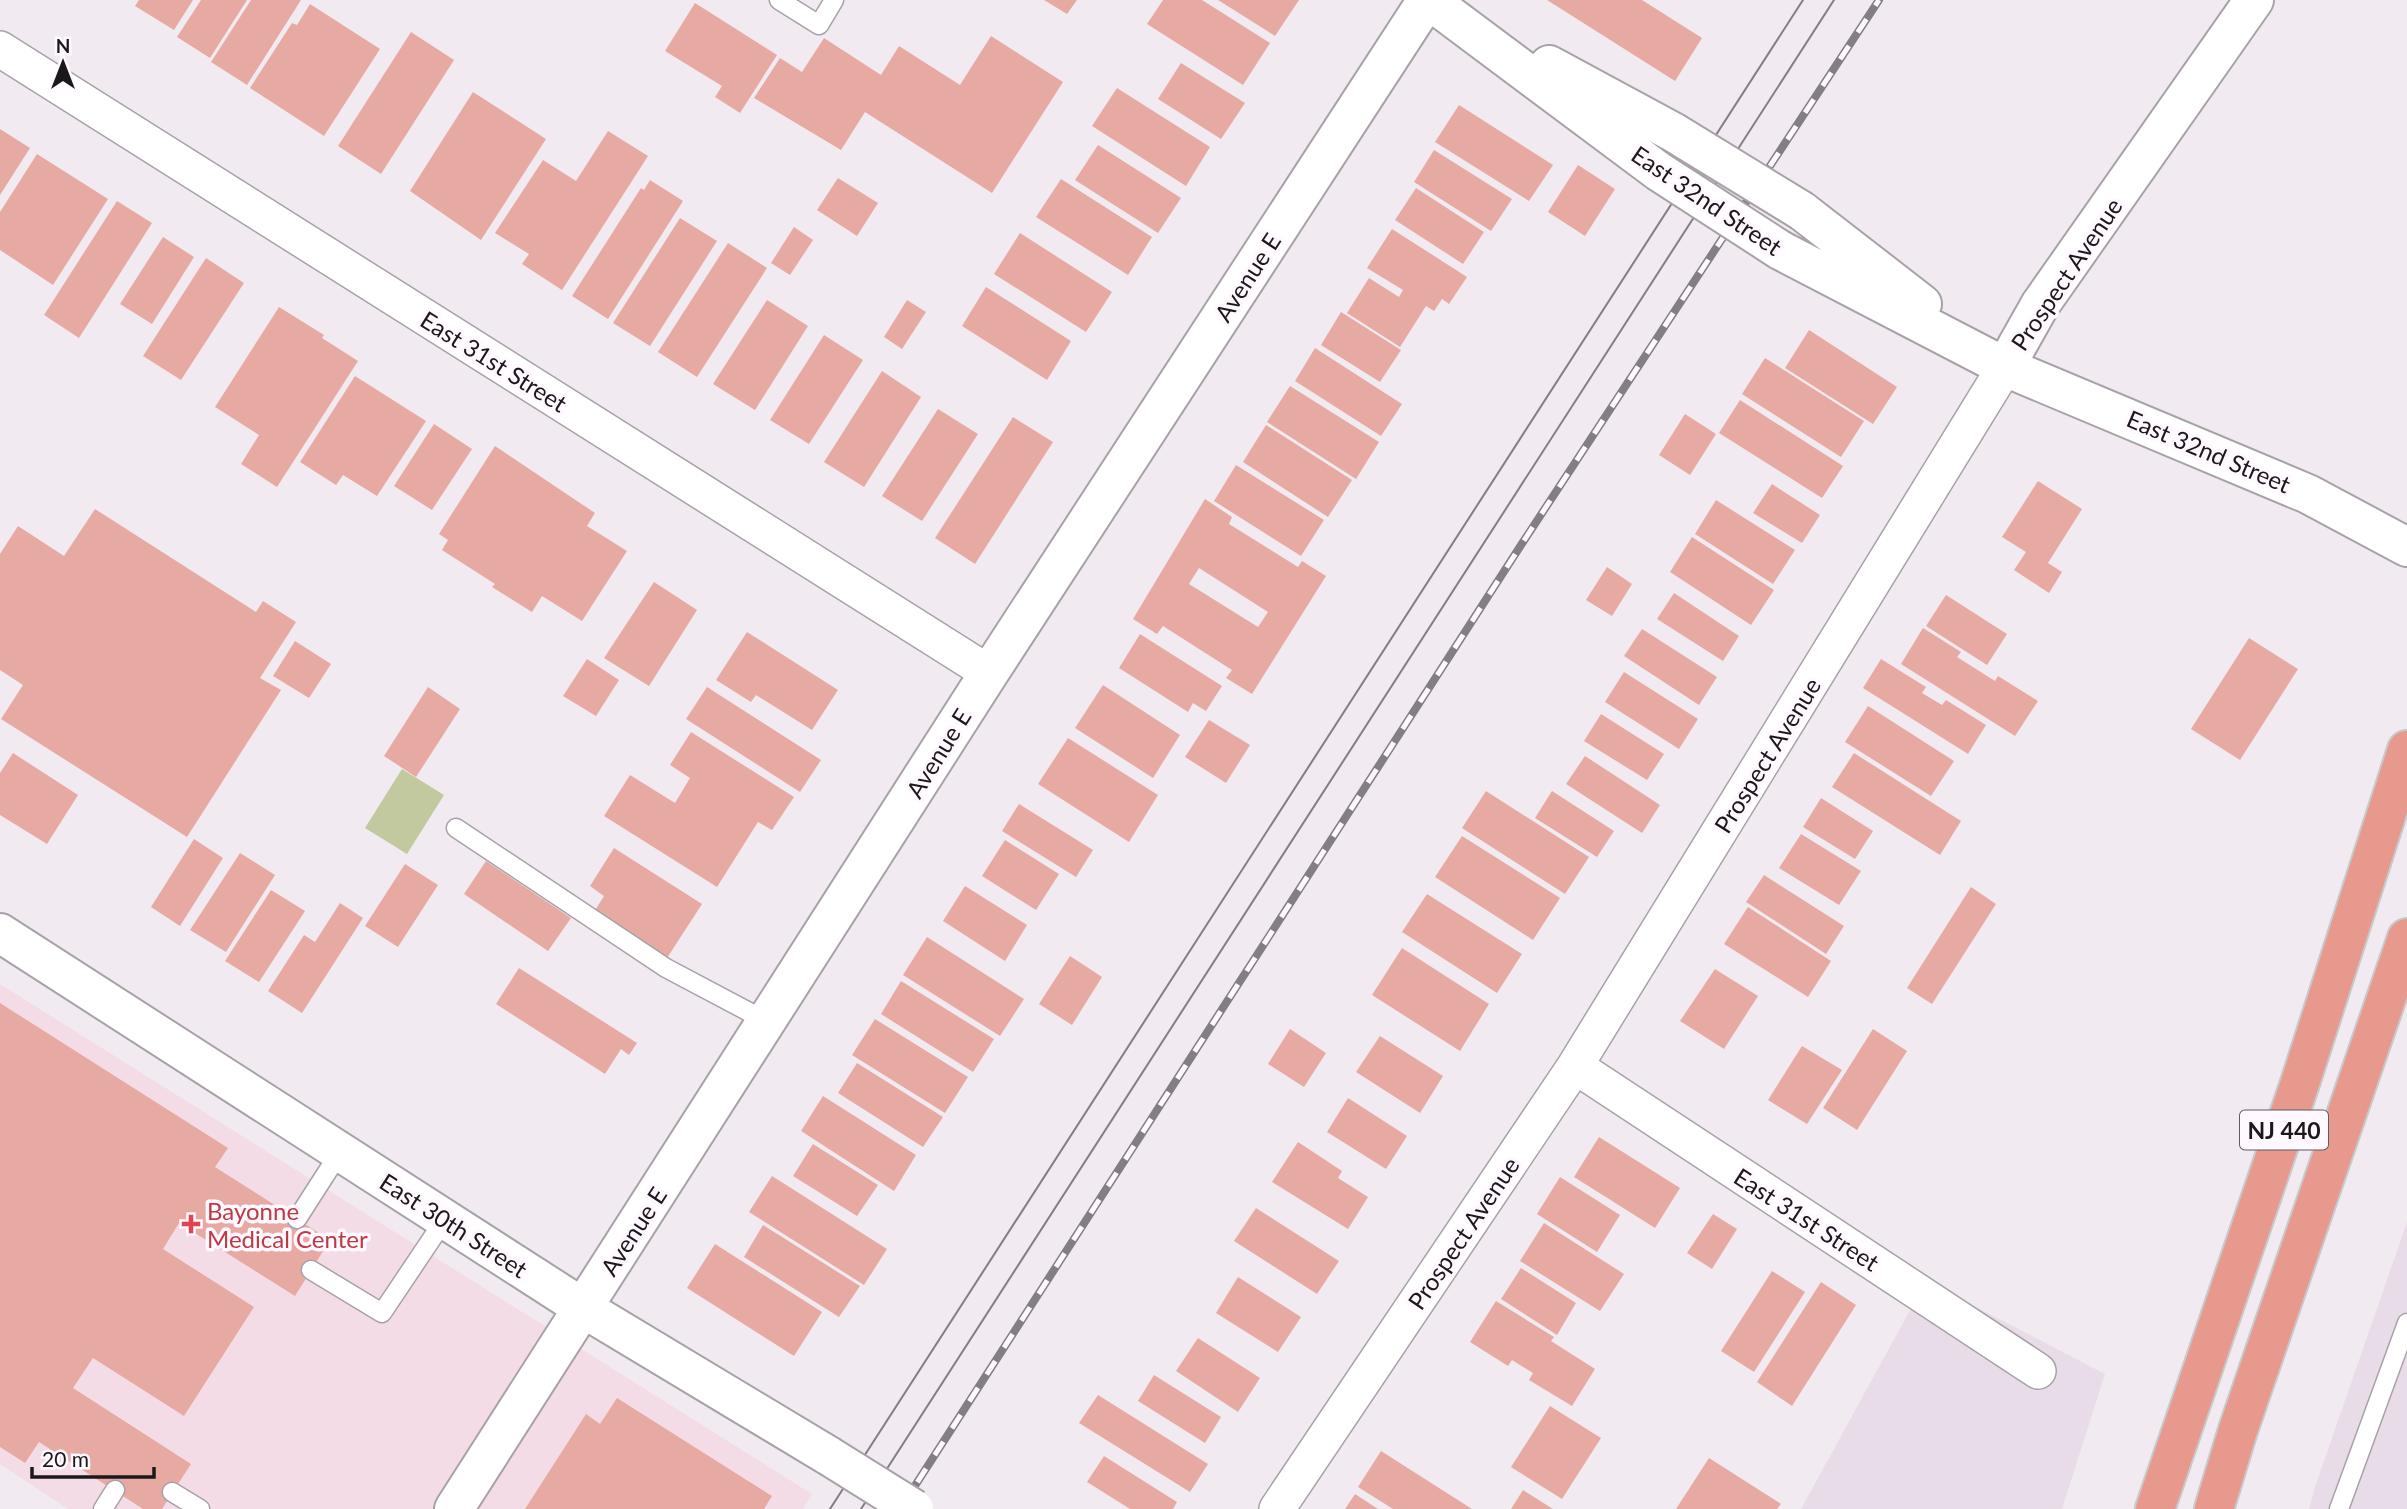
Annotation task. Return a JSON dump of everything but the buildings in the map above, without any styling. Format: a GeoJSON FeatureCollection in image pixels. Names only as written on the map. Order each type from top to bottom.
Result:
{"type":"FeatureCollection","features":[{"type":"Feature","properties":{"kind":"highway","name":"NJ 440"},"geometry":{"type":"LineString","coordinates":[[2155,1509],[2300,1083],[2407,750]]}},
{"type":"Feature","properties":{"kind":"highway","name":"NJ 440"},"geometry":{"type":"LineString","coordinates":[[2214,1509],[2238,1430],[2405,947]]}},
{"type":"Feature","properties":{"kind":"street","name":"East 32nd Street"},"geometry":{"type":"LineString","coordinates":[[1429,0],[1674,132],[1802,211],[2004,367]]}},
{"type":"Feature","properties":{"kind":"street","name":"East 32nd Street"},"geometry":{"type":"LineString","coordinates":[[1429,0],[1658,171],[1780,250],[2004,367],[2308,494],[2407,547]]}},
{"type":"Feature","properties":{"kind":"street","name":"Avenue E"},"geometry":{"type":"LineString","coordinates":[[454,1509],[989,673],[1429,0]]}},
{"type":"Feature","properties":{"kind":"street","name":"Prospect Avenue"},"geometry":{"type":"LineString","coordinates":[[1277,1509],[1575,1066],[2040,305],[2254,0]]}},
{"type":"Feature","properties":{"kind":"street","name":"East 31st Street"},"geometry":{"type":"LineString","coordinates":[[0,49],[989,673]]}},
{"type":"Feature","properties":{"kind":"street","name":"East 30th Street"},"geometry":{"type":"LineString","coordinates":[[0,933],[583,1308],[914,1509]]}},
{"type":"Feature","properties":{"kind":"street","name":"East 31st Street"},"geometry":{"type":"LineString","coordinates":[[1575,1066],[2038,1371]]}},
{"type":"Feature","properties":{"kind":"lane"},"geometry":{"type":"LineString","coordinates":[[779,0],[819,25],[834,0]]}},
{"type":"Feature","properties":{"kind":"lane"},"geometry":{"type":"LineString","coordinates":[[456,828],[666,968],[768,1022]]}},
{"type":"Feature","properties":{"kind":"lane"},"geometry":{"type":"LineString","coordinates":[[297,1219],[340,1152]]}},
{"type":"Feature","properties":{"kind":"lane"},"geometry":{"type":"LineString","coordinates":[[311,1270],[382,1313],[445,1219]]}},
{"type":"Feature","properties":{"kind":"lane"},"geometry":{"type":"LineString","coordinates":[[2339,1509],[2407,1323]]}},
{"type":"Feature","properties":{"kind":"lane"},"geometry":{"type":"LineString","coordinates":[[103,1509],[115,1490]]}},
{"type":"Feature","properties":{"kind":"lane"},"geometry":{"type":"LineString","coordinates":[[173,1492],[200,1509]]}},
{"type":"Feature","properties":{"kind":"shaded area","name":"Bayonne Medical Center"},"geometry":{"type":"Polygon","coordinates":[[[0,984],[812,1494],[803,1509],[68,1509],[0,1464],[0,984]]]}},
{"type":"Feature","properties":{"kind":"shaded area"},"geometry":{"type":"Polygon","coordinates":[[[2407,1222],[2407,1509],[2309,1509],[2315,1487],[2407,1222]]]}},
{"type":"Feature","properties":{"kind":"shaded area"},"geometry":{"type":"Polygon","coordinates":[[[1926,1281],[2105,1374],[2062,1509],[1801,1509],[1926,1281]]]}},
{"type":"Feature","properties":{"kind":"green space"},"geometry":{"type":"Polygon","coordinates":[[[402,769],[444,795],[407,854],[365,828],[402,769]]]}},
{"type":"Feature","properties":{"kind":"tram line"},"geometry":{"type":"LineString","coordinates":[[830,1509],[1803,0]]}},
{"type":"Feature","properties":{"kind":"tram line"},"geometry":{"type":"LineString","coordinates":[[861,1509],[1834,0]]}},
{"type":"Feature","properties":{"kind":"railway"},"geometry":{"type":"LineString","coordinates":[[900,1509],[1523,542],[1879,0]]}},
{"type":"Feature","properties":{"kind":"place","name":"Bayonne Medical Center"},"geometry":{"type":"Point","coordinates":[191,1224]}}]}
